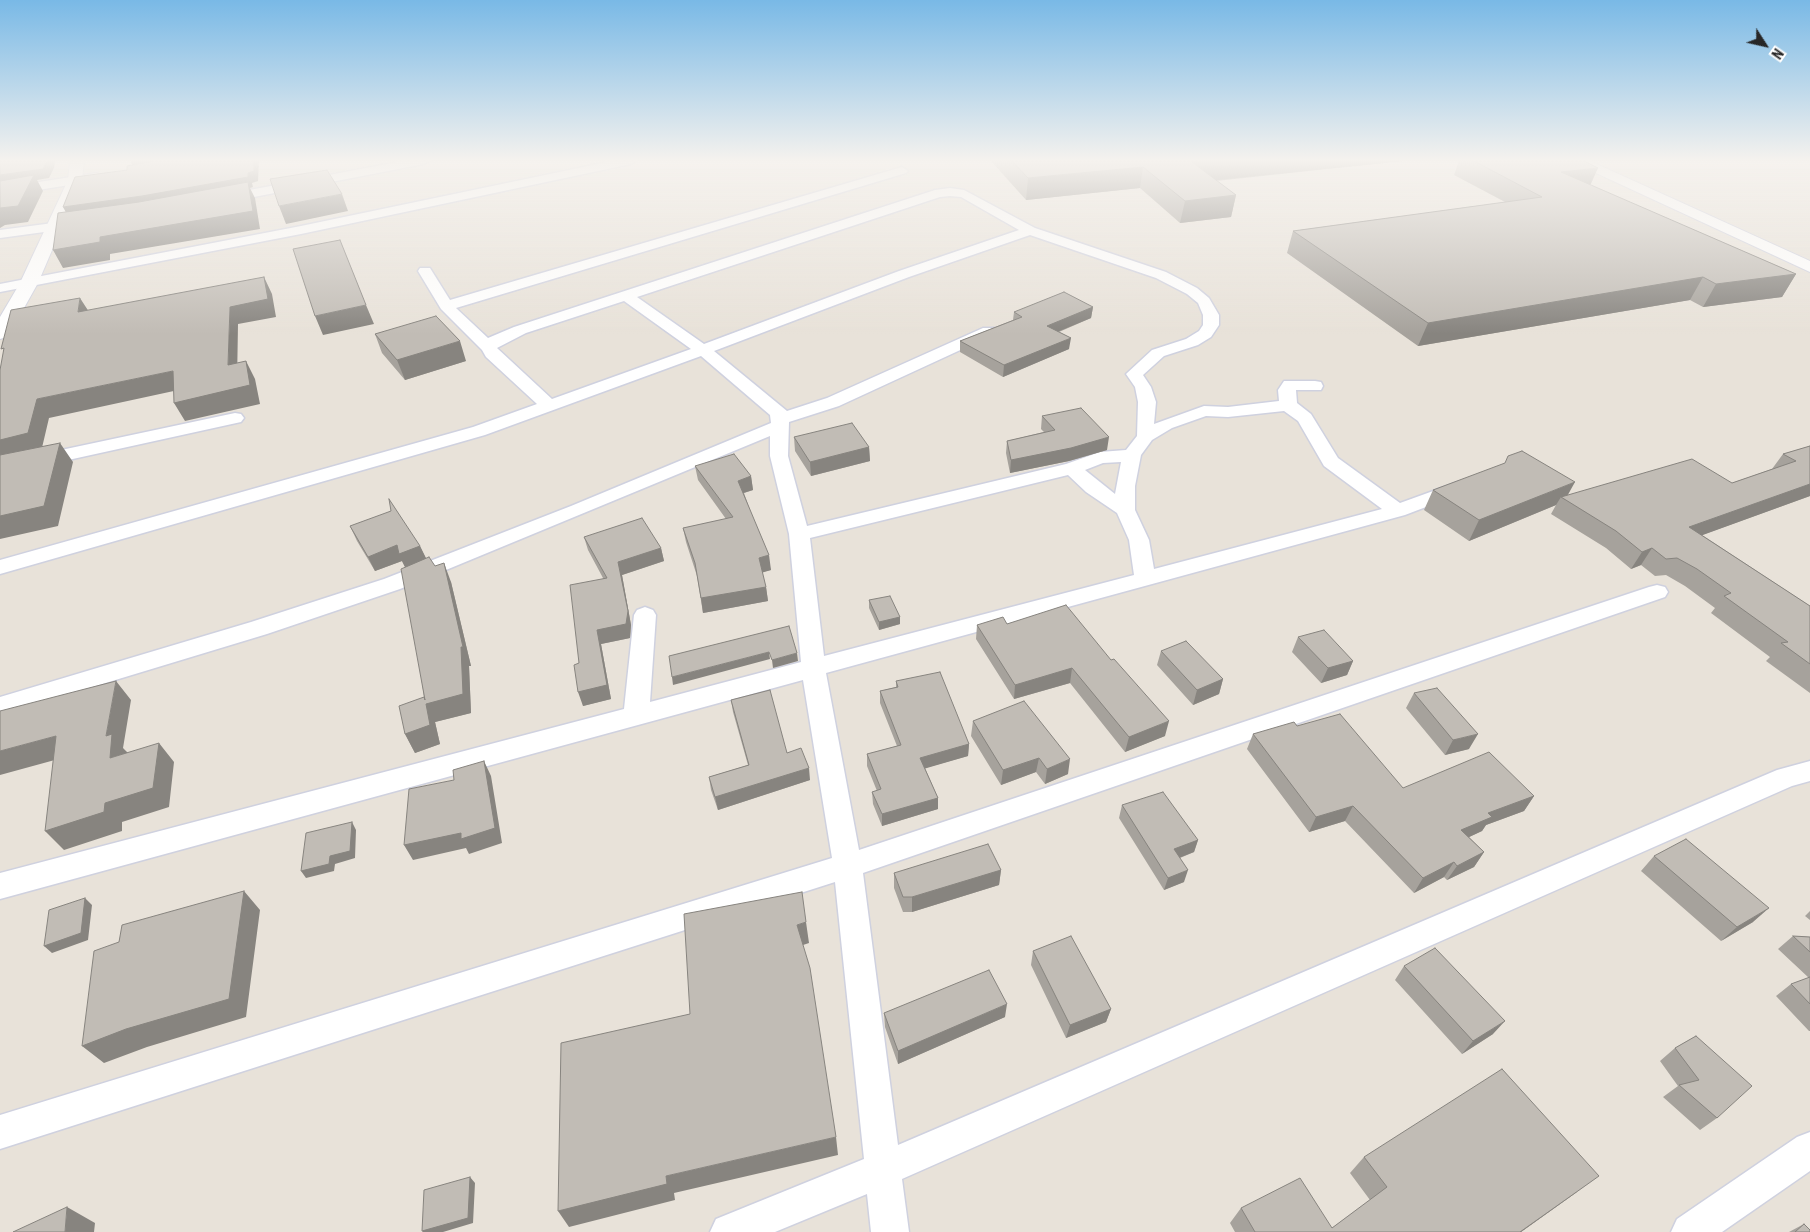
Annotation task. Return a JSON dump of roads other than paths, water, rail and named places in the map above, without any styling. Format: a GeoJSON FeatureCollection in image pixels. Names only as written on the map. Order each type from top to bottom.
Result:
{"type":"FeatureCollection","features":[{"type":"Feature","properties":{"kind":"street"},"geometry":{"type":"LineString","coordinates":[[1,330],[29,283],[57,218]]}},
{"type":"Feature","properties":{"kind":"street"},"geometry":{"type":"LineString","coordinates":[[0,288],[359,218]]}},
{"type":"Feature","properties":{"kind":"street"},"geometry":{"type":"LineString","coordinates":[[446,306],[742,218]]}},
{"type":"Feature","properties":{"kind":"street"},"geometry":{"type":"LineString","coordinates":[[489,348],[493,342],[509,334],[861,218]]}},
{"type":"Feature","properties":{"kind":"street"},"geometry":{"type":"LineString","coordinates":[[1008,218],[1030,231],[1161,275],[1192,291],[1204,301],[1211,316],[1211,325],[1205,334],[1192,342],[1158,353],[1134,374],[1143,388],[1147,402],[1146,436]]}},
{"type":"Feature","properties":{"kind":"street"},"geometry":{"type":"LineString","coordinates":[[1703,218],[1810,267]]}},
{"type":"Feature","properties":{"kind":"street"},"geometry":{"type":"LineString","coordinates":[[0,234],[86,223]]}},
{"type":"Feature","properties":{"kind":"street"},"geometry":{"type":"LineString","coordinates":[[0,566],[414,450],[550,406],[904,274],[1030,231]]}},
{"type":"Feature","properties":{"kind":"street"},"geometry":{"type":"LineString","coordinates":[[425,271],[446,306],[489,348],[492,354],[550,406]]}},
{"type":"Feature","properties":{"kind":"street"},"geometry":{"type":"LineString","coordinates":[[625,295],[703,350],[779,414],[779,456],[799,534],[813,668],[848,866],[890,1232]]}},
{"type":"Feature","properties":{"kind":"street"},"geometry":{"type":"LineString","coordinates":[[0,706],[250,631],[392,584],[578,510],[833,402],[1003,324]]}},
{"type":"Feature","properties":{"kind":"street"},"geometry":{"type":"LineString","coordinates":[[1288,405],[1287,390],[1290,385],[1315,386]]}},
{"type":"Feature","properties":{"kind":"street"},"geometry":{"type":"LineString","coordinates":[[1145,578],[1139,540],[1125,510],[1125,486],[1132,455],[1146,436],[1166,424],[1204,411],[1228,412],[1288,405],[1305,418],[1331,462],[1398,511]]}},
{"type":"Feature","properties":{"kind":"street"},"geometry":{"type":"LineString","coordinates":[[0,470],[235,418]]}},
{"type":"Feature","properties":{"kind":"street"},"geometry":{"type":"LineString","coordinates":[[799,534],[1072,468],[1100,458],[1132,455]]}},
{"type":"Feature","properties":{"kind":"street"},"geometry":{"type":"LineString","coordinates":[[1072,468],[1093,488],[1125,510]]}},
{"type":"Feature","properties":{"kind":"street"},"geometry":{"type":"LineString","coordinates":[[0,886],[1398,511],[1478,481]]}},
{"type":"Feature","properties":{"kind":"street"},"geometry":{"type":"LineString","coordinates":[[0,1132],[848,866],[1657,592]]}},
{"type":"Feature","properties":{"kind":"street"},"geometry":{"type":"LineString","coordinates":[[636,716],[645,615]]}},
{"type":"Feature","properties":{"kind":"street"},"geometry":{"type":"LineString","coordinates":[[729,1232],[882,1170],[1777,781],[1810,771]]}},
{"type":"Feature","properties":{"kind":"street"},"geometry":{"type":"LineString","coordinates":[[1690,1232],[1810,1150]]}}]}
